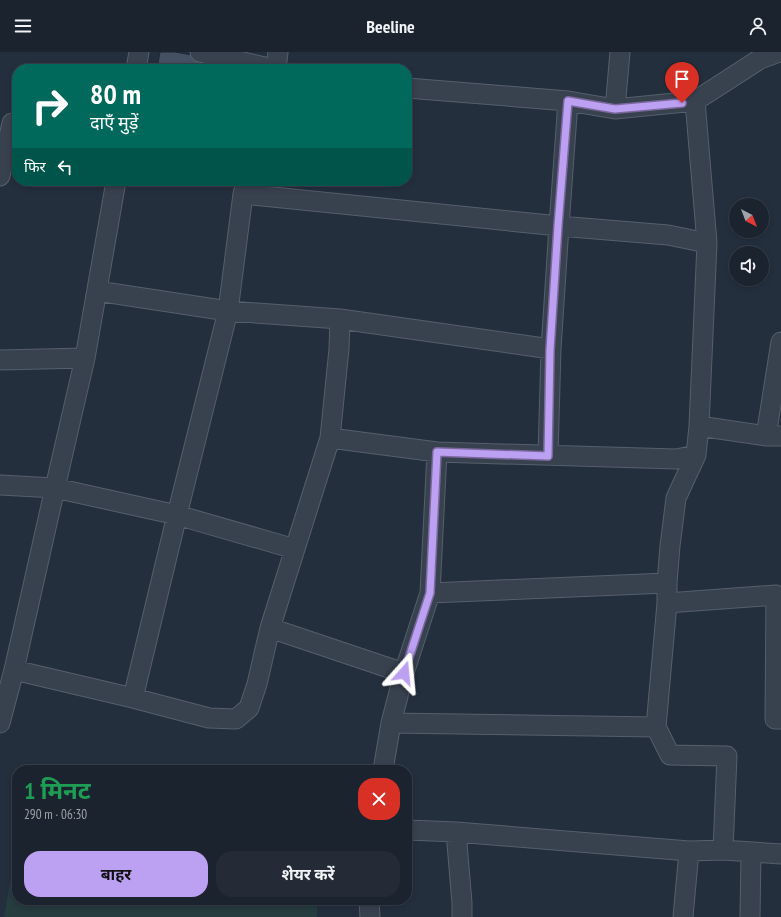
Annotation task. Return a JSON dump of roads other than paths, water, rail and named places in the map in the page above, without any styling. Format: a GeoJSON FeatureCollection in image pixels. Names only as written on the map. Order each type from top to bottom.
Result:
{"type":"FeatureCollection","features":[{"type":"Feature","properties":{"kind":"street"},"geometry":{"type":"LineString","coordinates":[[137,64],[139,52]]}},
{"type":"Feature","properties":{"kind":"street"},"geometry":{"type":"LineString","coordinates":[[200,52],[252,64]]}},
{"type":"Feature","properties":{"kind":"street"},"geometry":{"type":"LineString","coordinates":[[277,64],[278,52]]}},
{"type":"Feature","properties":{"kind":"street"},"geometry":{"type":"LineString","coordinates":[[615,109],[620,52]]}},
{"type":"Feature","properties":{"kind":"street"},"geometry":{"type":"LineString","coordinates":[[412,88],[568,101],[615,109],[695,101],[760,59],[779,52]]}},
{"type":"Feature","properties":{"kind":"street"},"geometry":{"type":"LineString","coordinates":[[548,456],[550,350],[568,101]]}},
{"type":"Feature","properties":{"kind":"street"},"geometry":{"type":"LineString","coordinates":[[695,101],[707,243],[699,426],[696,455],[676,498],[670,546],[667,603],[656,727],[670,755],[727,756],[723,850]]}},
{"type":"Feature","properties":{"kind":"street"},"geometry":{"type":"LineString","coordinates":[[0,176],[10,122]]}},
{"type":"Feature","properties":{"kind":"street"},"geometry":{"type":"LineString","coordinates":[[0,723],[14,670],[85,358],[115,186]]}},
{"type":"Feature","properties":{"kind":"street"},"geometry":{"type":"LineString","coordinates":[[133,698],[228,311],[245,187],[558,226],[668,235],[707,243]]}},
{"type":"Feature","properties":{"kind":"street"},"geometry":{"type":"LineString","coordinates":[[97,291],[228,311],[340,319],[550,350]]}},
{"type":"Feature","properties":{"kind":"street"},"geometry":{"type":"LineString","coordinates":[[14,670],[133,698],[209,718],[236,719],[249,708],[257,684],[270,628],[330,438],[339,349],[340,319]]}},
{"type":"Feature","properties":{"kind":"street"},"geometry":{"type":"LineString","coordinates":[[699,426],[773,436],[781,342]]}},
{"type":"Feature","properties":{"kind":"street"},"geometry":{"type":"LineString","coordinates":[[0,360],[85,358]]}},
{"type":"Feature","properties":{"kind":"street"},"geometry":{"type":"LineString","coordinates":[[330,438],[437,452],[676,459],[696,455]]}},
{"type":"Feature","properties":{"kind":"street"},"geometry":{"type":"LineString","coordinates":[[383,765],[391,723],[404,673],[430,593],[437,452]]}},
{"type":"Feature","properties":{"kind":"street"},"geometry":{"type":"LineString","coordinates":[[0,485],[55,488],[177,515],[295,548]]}},
{"type":"Feature","properties":{"kind":"street"},"geometry":{"type":"LineString","coordinates":[[430,593],[667,583]]}},
{"type":"Feature","properties":{"kind":"street"},"geometry":{"type":"LineString","coordinates":[[667,603],[779,596],[776,719],[781,719]]}},
{"type":"Feature","properties":{"kind":"street"},"geometry":{"type":"LineString","coordinates":[[270,628],[404,673]]}},
{"type":"Feature","properties":{"kind":"street"},"geometry":{"type":"LineString","coordinates":[[391,723],[656,727]]}},
{"type":"Feature","properties":{"kind":"street"},"geometry":{"type":"LineString","coordinates":[[412,830],[456,832],[689,851],[723,850],[781,854]]}},
{"type":"Feature","properties":{"kind":"street"},"geometry":{"type":"LineString","coordinates":[[456,832],[462,917]]}},
{"type":"Feature","properties":{"kind":"street"},"geometry":{"type":"LineString","coordinates":[[683,917],[689,851]]}},
{"type":"Feature","properties":{"kind":"street"},"geometry":{"type":"LineString","coordinates":[[750,917],[751,852]]}},
{"type":"Feature","properties":{"kind":"street"},"geometry":{"type":"LineString","coordinates":[[369,905],[370,917]]}}]}
